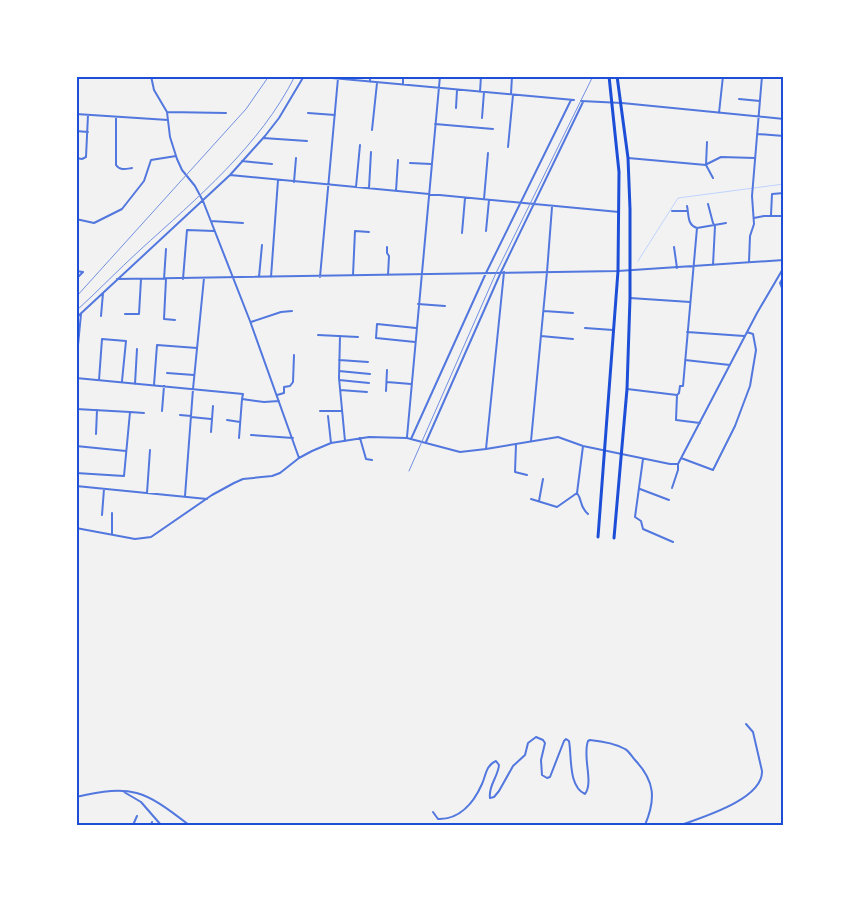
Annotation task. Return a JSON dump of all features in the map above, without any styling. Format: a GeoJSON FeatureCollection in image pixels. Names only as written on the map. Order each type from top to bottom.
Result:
{"type":"FeatureCollection","features":[{"type":"Feature","properties":{"kind":"highway"},"geometry":{"type":"LineString","coordinates":[[598,537],[618,271],[619,172],[609,76]]}},
{"type":"Feature","properties":{"kind":"highway"},"geometry":{"type":"LineString","coordinates":[[614,538],[627,389],[630,298],[628,158],[617,76]]}},
{"type":"Feature","properties":{"kind":"street"},"geometry":{"type":"LineString","coordinates":[[151,76],[154,90],[167,112],[170,137],[176,156],[182,170],[195,186],[211,220],[251,322],[299,458]]}},
{"type":"Feature","properties":{"kind":"street"},"geometry":{"type":"LineString","coordinates":[[76,318],[230,175],[264,138],[279,118],[304,76]]}},
{"type":"Feature","properties":{"kind":"street"},"geometry":{"type":"LineString","coordinates":[[310,76],[572,100],[486,272],[411,439]]}},
{"type":"Feature","properties":{"kind":"street"},"geometry":{"type":"LineString","coordinates":[[370,76],[370,82]]}},
{"type":"Feature","properties":{"kind":"street"},"geometry":{"type":"LineString","coordinates":[[403,76],[403,84]]}},
{"type":"Feature","properties":{"kind":"street"},"geometry":{"type":"LineString","coordinates":[[407,438],[440,76]]}},
{"type":"Feature","properties":{"kind":"street"},"geometry":{"type":"LineString","coordinates":[[480,92],[481,76]]}},
{"type":"Feature","properties":{"kind":"street"},"geometry":{"type":"LineString","coordinates":[[508,146],[512,76]]}},
{"type":"Feature","properties":{"kind":"street"},"geometry":{"type":"LineString","coordinates":[[719,113],[723,76]]}},
{"type":"Feature","properties":{"kind":"street"},"geometry":{"type":"LineString","coordinates":[[749,263],[750,236],[754,224],[752,196],[762,77],[752,76]]}},
{"type":"Feature","properties":{"kind":"street"},"geometry":{"type":"LineString","coordinates":[[320,276],[338,78]]}},
{"type":"Feature","properties":{"kind":"street"},"geometry":{"type":"LineString","coordinates":[[372,130],[377,83]]}},
{"type":"Feature","properties":{"kind":"street"},"geometry":{"type":"LineString","coordinates":[[456,108],[457,90]]}},
{"type":"Feature","properties":{"kind":"street"},"geometry":{"type":"LineString","coordinates":[[482,118],[484,92]]}},
{"type":"Feature","properties":{"kind":"street"},"geometry":{"type":"LineString","coordinates":[[739,99],[760,101]]}},
{"type":"Feature","properties":{"kind":"street"},"geometry":{"type":"LineString","coordinates":[[426,442],[501,272],[582,102],[622,103],[784,119]]}},
{"type":"Feature","properties":{"kind":"street"},"geometry":{"type":"LineString","coordinates":[[167,112],[226,113]]}},
{"type":"Feature","properties":{"kind":"street"},"geometry":{"type":"LineString","coordinates":[[308,113],[335,115]]}},
{"type":"Feature","properties":{"kind":"street"},"geometry":{"type":"LineString","coordinates":[[76,114],[168,120]]}},
{"type":"Feature","properties":{"kind":"street"},"geometry":{"type":"LineString","coordinates":[[76,158],[82,159],[86,157],[88,115]]}},
{"type":"Feature","properties":{"kind":"street"},"geometry":{"type":"LineString","coordinates":[[116,117],[116,165],[123,170],[132,168]]}},
{"type":"Feature","properties":{"kind":"street"},"geometry":{"type":"LineString","coordinates":[[435,124],[493,129]]}},
{"type":"Feature","properties":{"kind":"street"},"geometry":{"type":"LineString","coordinates":[[76,131],[88,132]]}},
{"type":"Feature","properties":{"kind":"street"},"geometry":{"type":"LineString","coordinates":[[757,134],[784,136]]}},
{"type":"Feature","properties":{"kind":"street"},"geometry":{"type":"LineString","coordinates":[[264,138],[308,141]]}},
{"type":"Feature","properties":{"kind":"street"},"geometry":{"type":"LineString","coordinates":[[707,142],[706,165],[713,178]]}},
{"type":"Feature","properties":{"kind":"street"},"geometry":{"type":"LineString","coordinates":[[356,187],[360,145]]}},
{"type":"Feature","properties":{"kind":"street"},"geometry":{"type":"LineString","coordinates":[[369,188],[372,152]]}},
{"type":"Feature","properties":{"kind":"street"},"geometry":{"type":"LineString","coordinates":[[484,199],[488,153]]}},
{"type":"Feature","properties":{"kind":"street"},"geometry":{"type":"LineString","coordinates":[[76,220],[94,223],[122,209],[144,182],[151,160],[176,156]]}},
{"type":"Feature","properties":{"kind":"street"},"geometry":{"type":"LineString","coordinates":[[628,158],[706,165],[721,157],[755,158]]}},
{"type":"Feature","properties":{"kind":"street"},"geometry":{"type":"LineString","coordinates":[[294,182],[296,158]]}},
{"type":"Feature","properties":{"kind":"street"},"geometry":{"type":"LineString","coordinates":[[396,191],[398,160]]}},
{"type":"Feature","properties":{"kind":"street"},"geometry":{"type":"LineString","coordinates":[[242,161],[272,164]]}},
{"type":"Feature","properties":{"kind":"street"},"geometry":{"type":"LineString","coordinates":[[410,163],[431,164]]}},
{"type":"Feature","properties":{"kind":"street"},"geometry":{"type":"LineString","coordinates":[[230,175],[619,212]]}},
{"type":"Feature","properties":{"kind":"street"},"geometry":{"type":"LineString","coordinates":[[271,277],[278,180]]}},
{"type":"Feature","properties":{"kind":"street"},"geometry":{"type":"LineString","coordinates":[[771,215],[772,194],[784,193]]}},
{"type":"Feature","properties":{"kind":"street"},"geometry":{"type":"LineString","coordinates":[[462,233],[465,198]]}},
{"type":"Feature","properties":{"kind":"street"},"geometry":{"type":"LineString","coordinates":[[486,231],[489,200]]}},
{"type":"Feature","properties":{"kind":"street"},"geometry":{"type":"LineString","coordinates":[[708,204],[715,226],[713,265]]}},
{"type":"Feature","properties":{"kind":"street"},"geometry":{"type":"LineString","coordinates":[[531,441],[552,206]]}},
{"type":"Feature","properties":{"kind":"street"},"geometry":{"type":"LineString","coordinates":[[687,206],[690,224],[697,228],[726,223]]}},
{"type":"Feature","properties":{"kind":"street"},"geometry":{"type":"LineString","coordinates":[[672,211],[688,211]]}},
{"type":"Feature","properties":{"kind":"street"},"geometry":{"type":"LineString","coordinates":[[753,218],[771,215],[784,216]]}},
{"type":"Feature","properties":{"kind":"street"},"geometry":{"type":"LineString","coordinates":[[211,220],[243,223]]}},
{"type":"Feature","properties":{"kind":"street"},"geometry":{"type":"LineString","coordinates":[[697,228],[683,386],[680,386],[677,395],[676,420],[700,423]]}},
{"type":"Feature","properties":{"kind":"street"},"geometry":{"type":"LineString","coordinates":[[183,279],[187,230],[214,231]]}},
{"type":"Feature","properties":{"kind":"street"},"geometry":{"type":"LineString","coordinates":[[353,276],[356,231],[369,232]]}},
{"type":"Feature","properties":{"kind":"street"},"geometry":{"type":"LineString","coordinates":[[259,278],[262,245]]}},
{"type":"Feature","properties":{"kind":"street"},"geometry":{"type":"LineString","coordinates":[[387,247],[389,256],[388,276]]}},
{"type":"Feature","properties":{"kind":"street"},"geometry":{"type":"LineString","coordinates":[[674,247],[677,268]]}},
{"type":"Feature","properties":{"kind":"street"},"geometry":{"type":"LineString","coordinates":[[166,249],[164,319],[175,320]]}},
{"type":"Feature","properties":{"kind":"street"},"geometry":{"type":"LineString","coordinates":[[117,279],[618,271],[784,260]]}},
{"type":"Feature","properties":{"kind":"street"},"geometry":{"type":"LineString","coordinates":[[672,488],[681,458],[747,332],[784,267]]}},
{"type":"Feature","properties":{"kind":"street"},"geometry":{"type":"LineString","coordinates":[[76,271],[83,272],[76,279]]}},
{"type":"Feature","properties":{"kind":"street"},"geometry":{"type":"LineString","coordinates":[[486,449],[504,272]]}},
{"type":"Feature","properties":{"kind":"street"},"geometry":{"type":"LineString","coordinates":[[782,288],[780,283],[784,276]]}},
{"type":"Feature","properties":{"kind":"street"},"geometry":{"type":"LineString","coordinates":[[185,496],[194,375],[204,278]]}},
{"type":"Feature","properties":{"kind":"street"},"geometry":{"type":"LineString","coordinates":[[125,314],[139,314],[141,279]]}},
{"type":"Feature","properties":{"kind":"street"},"geometry":{"type":"LineString","coordinates":[[102,316],[103,293]]}},
{"type":"Feature","properties":{"kind":"street"},"geometry":{"type":"LineString","coordinates":[[630,298],[690,302]]}},
{"type":"Feature","properties":{"kind":"street"},"geometry":{"type":"LineString","coordinates":[[418,304],[445,306]]}},
{"type":"Feature","properties":{"kind":"street"},"geometry":{"type":"LineString","coordinates":[[251,322],[281,312],[292,311]]}},
{"type":"Feature","properties":{"kind":"street"},"geometry":{"type":"LineString","coordinates":[[544,311],[573,313]]}},
{"type":"Feature","properties":{"kind":"street"},"geometry":{"type":"LineString","coordinates":[[76,366],[81,314]]}},
{"type":"Feature","properties":{"kind":"street"},"geometry":{"type":"LineString","coordinates":[[415,342],[376,338],[377,324],[416,328]]}},
{"type":"Feature","properties":{"kind":"street"},"geometry":{"type":"LineString","coordinates":[[585,328],[613,330]]}},
{"type":"Feature","properties":{"kind":"street"},"geometry":{"type":"LineString","coordinates":[[687,332],[745,336]]}},
{"type":"Feature","properties":{"kind":"street"},"geometry":{"type":"LineString","coordinates":[[681,458],[713,470],[728,442],[746,400],[752,378],[756,350],[753,334],[747,332]]}},
{"type":"Feature","properties":{"kind":"street"},"geometry":{"type":"LineString","coordinates":[[318,335],[358,337]]}},
{"type":"Feature","properties":{"kind":"street"},"geometry":{"type":"LineString","coordinates":[[340,336],[339,380],[345,441]]}},
{"type":"Feature","properties":{"kind":"street"},"geometry":{"type":"LineString","coordinates":[[541,336],[573,339]]}},
{"type":"Feature","properties":{"kind":"street"},"geometry":{"type":"LineString","coordinates":[[99,380],[102,339],[126,341],[122,383]]}},
{"type":"Feature","properties":{"kind":"street"},"geometry":{"type":"LineString","coordinates":[[154,385],[157,345],[197,348]]}},
{"type":"Feature","properties":{"kind":"street"},"geometry":{"type":"LineString","coordinates":[[135,384],[137,349]]}},
{"type":"Feature","properties":{"kind":"street"},"geometry":{"type":"LineString","coordinates":[[277,395],[284,393],[284,387],[290,386],[292,382],[294,355]]}},
{"type":"Feature","properties":{"kind":"street"},"geometry":{"type":"LineString","coordinates":[[339,360],[368,362]]}},
{"type":"Feature","properties":{"kind":"street"},"geometry":{"type":"LineString","coordinates":[[685,360],[730,365]]}},
{"type":"Feature","properties":{"kind":"street"},"geometry":{"type":"LineString","coordinates":[[386,392],[387,370]]}},
{"type":"Feature","properties":{"kind":"street"},"geometry":{"type":"LineString","coordinates":[[339,371],[370,374]]}},
{"type":"Feature","properties":{"kind":"street"},"geometry":{"type":"LineString","coordinates":[[167,373],[194,375]]}},
{"type":"Feature","properties":{"kind":"street"},"geometry":{"type":"LineString","coordinates":[[76,378],[243,394],[239,438]]}},
{"type":"Feature","properties":{"kind":"street"},"geometry":{"type":"LineString","coordinates":[[339,380],[369,383]]}},
{"type":"Feature","properties":{"kind":"street"},"geometry":{"type":"LineString","coordinates":[[386,382],[411,384]]}},
{"type":"Feature","properties":{"kind":"street"},"geometry":{"type":"LineString","coordinates":[[162,412],[164,386]]}},
{"type":"Feature","properties":{"kind":"street"},"geometry":{"type":"LineString","coordinates":[[627,389],[677,395]]}},
{"type":"Feature","properties":{"kind":"street"},"geometry":{"type":"LineString","coordinates":[[340,390],[367,392]]}},
{"type":"Feature","properties":{"kind":"street"},"geometry":{"type":"LineString","coordinates":[[242,399],[264,402],[279,401]]}},
{"type":"Feature","properties":{"kind":"street"},"geometry":{"type":"LineString","coordinates":[[211,432],[213,406]]}},
{"type":"Feature","properties":{"kind":"street"},"geometry":{"type":"LineString","coordinates":[[76,408],[144,413]]}},
{"type":"Feature","properties":{"kind":"street"},"geometry":{"type":"LineString","coordinates":[[96,434],[97,410]]}},
{"type":"Feature","properties":{"kind":"street"},"geometry":{"type":"LineString","coordinates":[[320,411],[342,412]]}},
{"type":"Feature","properties":{"kind":"street"},"geometry":{"type":"LineString","coordinates":[[76,473],[124,476],[130,412]]}},
{"type":"Feature","properties":{"kind":"street"},"geometry":{"type":"LineString","coordinates":[[180,415],[211,419]]}},
{"type":"Feature","properties":{"kind":"street"},"geometry":{"type":"LineString","coordinates":[[328,416],[332,444]]}},
{"type":"Feature","properties":{"kind":"street"},"geometry":{"type":"LineString","coordinates":[[227,420],[240,422]]}},
{"type":"Feature","properties":{"kind":"street"},"geometry":{"type":"LineString","coordinates":[[251,435],[293,438]]}},
{"type":"Feature","properties":{"kind":"street"},"geometry":{"type":"LineString","coordinates":[[76,528],[135,539],[151,536],[224,487],[243,479],[260,478],[280,473],[299,458],[332,444],[360,438],[389,436],[407,438],[460,452],[558,437],[583,446],[643,459],[678,464]]}},
{"type":"Feature","properties":{"kind":"street"},"geometry":{"type":"LineString","coordinates":[[360,438],[366,459],[372,460]]}},
{"type":"Feature","properties":{"kind":"street"},"geometry":{"type":"LineString","coordinates":[[516,444],[515,472],[526,475]]}},
{"type":"Feature","properties":{"kind":"street"},"geometry":{"type":"LineString","coordinates":[[76,446],[126,451]]}},
{"type":"Feature","properties":{"kind":"street"},"geometry":{"type":"LineString","coordinates":[[583,446],[577,493],[582,509],[588,514]]}},
{"type":"Feature","properties":{"kind":"street"},"geometry":{"type":"LineString","coordinates":[[147,493],[150,450]]}},
{"type":"Feature","properties":{"kind":"street"},"geometry":{"type":"LineString","coordinates":[[643,459],[635,517],[641,521],[644,529],[673,542]]}},
{"type":"Feature","properties":{"kind":"street"},"geometry":{"type":"LineString","coordinates":[[540,501],[542,479]]}},
{"type":"Feature","properties":{"kind":"street"},"geometry":{"type":"LineString","coordinates":[[76,486],[207,499]]}},
{"type":"Feature","properties":{"kind":"street"},"geometry":{"type":"LineString","coordinates":[[102,515],[104,488]]}},
{"type":"Feature","properties":{"kind":"street"},"geometry":{"type":"LineString","coordinates":[[640,489],[669,500]]}},
{"type":"Feature","properties":{"kind":"street"},"geometry":{"type":"LineString","coordinates":[[531,499],[558,507],[577,493]]}},
{"type":"Feature","properties":{"kind":"street"},"geometry":{"type":"LineString","coordinates":[[112,513],[112,534]]}},
{"type":"Feature","properties":{"kind":"street"},"geometry":{"type":"LineString","coordinates":[[681,825],[725,808],[757,786],[762,776],[762,771],[753,732],[746,724]]}},
{"type":"Feature","properties":{"kind":"street"},"geometry":{"type":"LineString","coordinates":[[433,812],[438,819],[444,820],[461,813],[468,806],[481,785],[489,766],[496,761],[499,765],[498,771],[489,792],[490,798],[494,798],[513,766],[525,755],[528,743],[536,737],[545,743],[541,768],[542,775],[547,778],[550,778],[553,772],[564,741],[569,741],[573,775],[579,790],[585,794],[588,787],[586,751],[588,741],[590,740],[626,750],[645,770],[652,794],[651,810],[645,825]]}},
{"type":"Feature","properties":{"kind":"street"},"geometry":{"type":"LineString","coordinates":[[76,797],[106,791],[144,794],[159,802],[188,825]]}},
{"type":"Feature","properties":{"kind":"street"},"geometry":{"type":"LineString","coordinates":[[122,791],[141,802],[161,825]]}},
{"type":"Feature","properties":{"kind":"street"},"geometry":{"type":"LineString","coordinates":[[133,825],[137,816]]}},
{"type":"Feature","properties":{"kind":"waterway"},"geometry":{"type":"LineString","coordinates":[[638,261],[678,198],[784,184]]}},
{"type":"Feature","properties":{"kind":"railway"},"geometry":{"type":"LineString","coordinates":[[76,297],[246,109],[269,76]]}},
{"type":"Feature","properties":{"kind":"railway"},"geometry":{"type":"LineString","coordinates":[[76,311],[226,170],[264,125],[281,101],[295,76]]}},
{"type":"Feature","properties":{"kind":"railway"},"geometry":{"type":"LineString","coordinates":[[409,471],[496,273],[593,76]]}}]}
